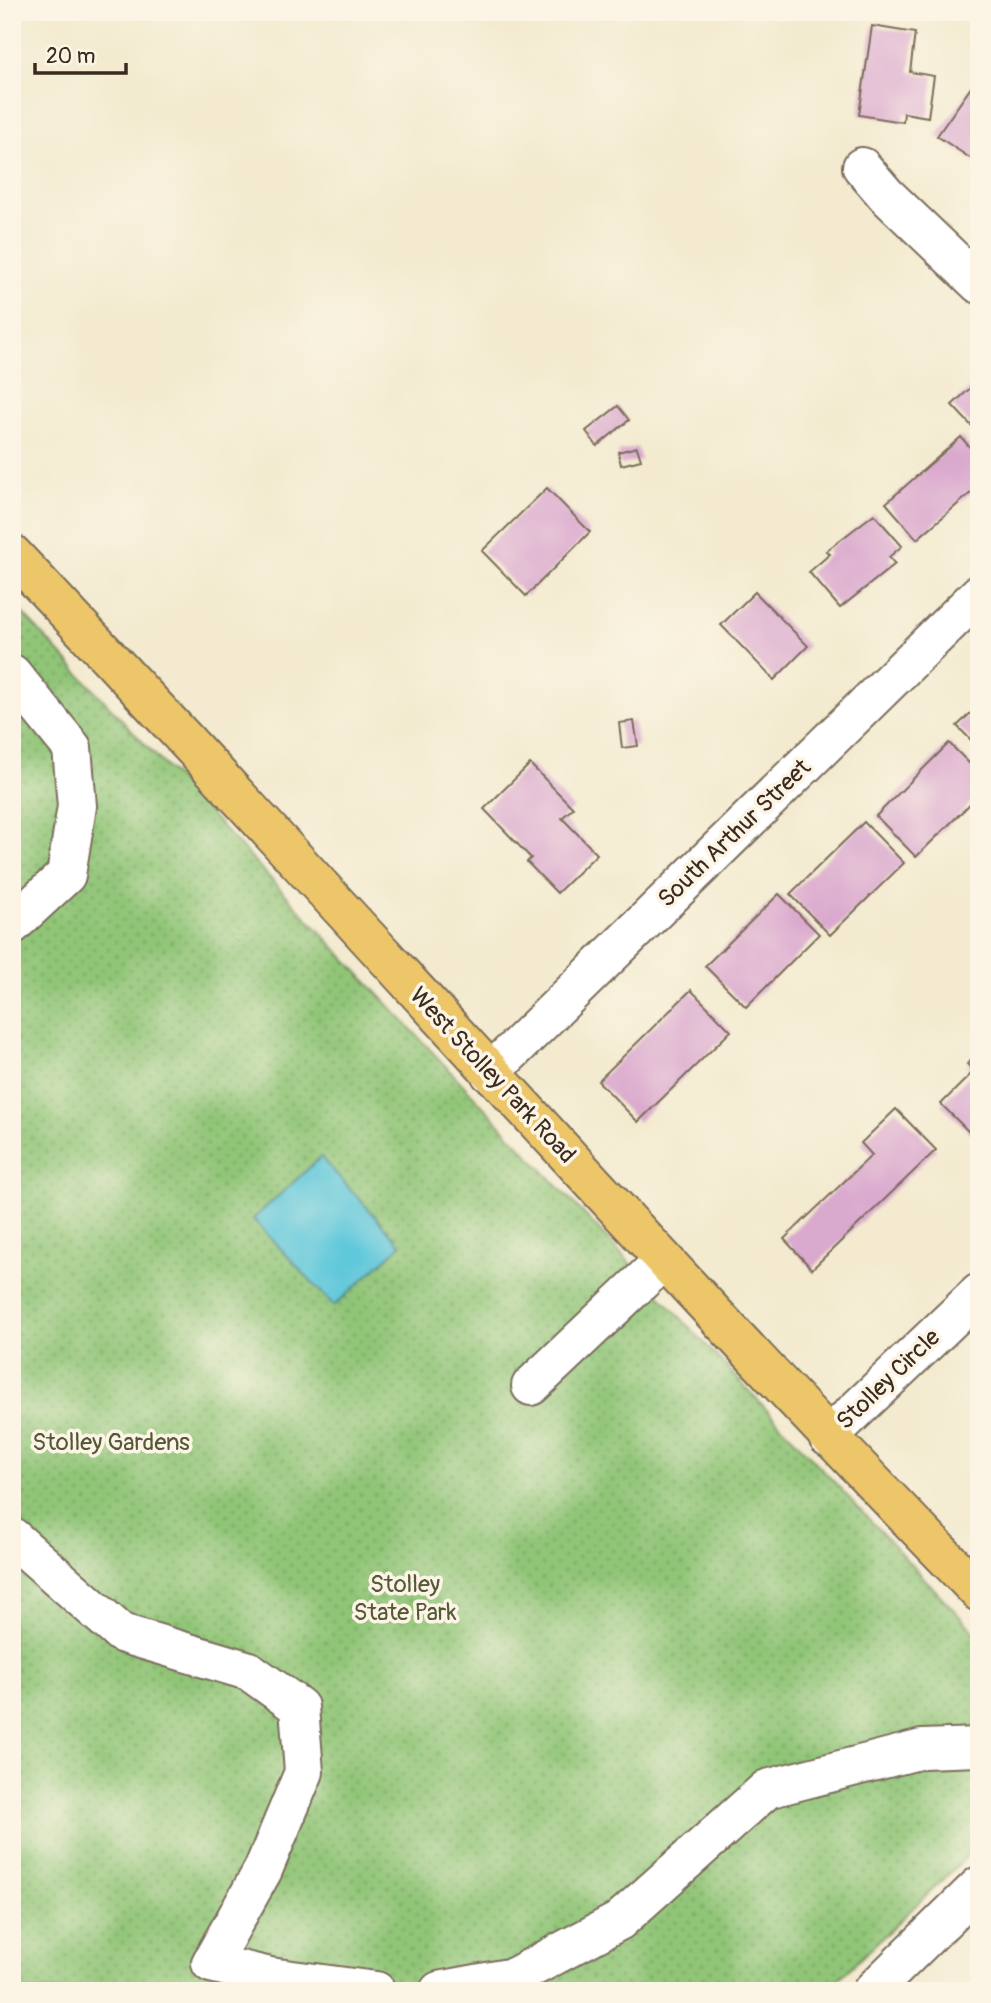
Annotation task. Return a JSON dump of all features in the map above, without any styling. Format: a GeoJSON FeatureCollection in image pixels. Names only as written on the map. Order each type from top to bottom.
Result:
{"type":"FeatureCollection","features":[{"type":"Feature","properties":{"kind":"main road","name":"West Stolley Park Road"},"geometry":{"type":"LineString","coordinates":[[16,565],[828,1437],[979,1592]]}},
{"type":"Feature","properties":{"kind":"street"},"geometry":{"type":"LineString","coordinates":[[862,167],[886,195],[979,284]]}},
{"type":"Feature","properties":{"kind":"street","name":"South Arthur Street"},"geometry":{"type":"LineString","coordinates":[[490,1073],[979,593]]}},
{"type":"Feature","properties":{"kind":"street"},"geometry":{"type":"LineString","coordinates":[[12,674],[72,747],[77,806],[66,875],[12,925]]}},
{"type":"Feature","properties":{"kind":"street"},"geometry":{"type":"LineString","coordinates":[[531,1386],[663,1261]]}},
{"type":"Feature","properties":{"kind":"street","name":"Stolley Circle"},"geometry":{"type":"LineString","coordinates":[[828,1437],[979,1293]]}},
{"type":"Feature","properties":{"kind":"street"},"geometry":{"type":"LineString","coordinates":[[12,1537],[121,1633],[249,1671],[299,1707],[304,1772],[263,1870],[211,1963],[270,1977],[376,1991]]}},
{"type":"Feature","properties":{"kind":"street"},"geometry":{"type":"LineString","coordinates":[[439,1991],[514,1977],[619,1921],[767,1789],[922,1749],[979,1747]]}},
{"type":"Feature","properties":{"kind":"street"},"geometry":{"type":"LineString","coordinates":[[872,1991],[979,1886]]}},
{"type":"Feature","properties":{"kind":"green space","name":"Stolley State Park"},"geometry":{"type":"Polygon","coordinates":[[[12,602],[979,1637],[979,1845],[826,1991],[12,1991],[12,602]]]}},
{"type":"Feature","properties":{"kind":"water"},"geometry":{"type":"Polygon","coordinates":[[[321,1157],[401,1245],[334,1306],[253,1219],[321,1157]]]}},
{"type":"Feature","properties":{"kind":"building"},"geometry":{"type":"Polygon","coordinates":[[[872,26],[915,33],[910,72],[934,76],[928,117],[904,113],[903,122],[859,115],[872,26]]]}},
{"type":"Feature","properties":{"kind":"building"},"geometry":{"type":"Polygon","coordinates":[[[979,76],[979,164],[937,136],[979,76]]]}},
{"type":"Feature","properties":{"kind":"building"},"geometry":{"type":"Polygon","coordinates":[[[979,380],[979,434],[952,405],[979,380]]]}},
{"type":"Feature","properties":{"kind":"building"},"geometry":{"type":"Polygon","coordinates":[[[618,406],[629,420],[597,446],[586,431],[618,406]]]}},
{"type":"Feature","properties":{"kind":"building"},"geometry":{"type":"Polygon","coordinates":[[[961,437],[979,458],[979,486],[917,539],[886,503],[961,437]]]}},
{"type":"Feature","properties":{"kind":"building"},"geometry":{"type":"Polygon","coordinates":[[[637,447],[641,460],[621,465],[618,452],[637,447]]]}},
{"type":"Feature","properties":{"kind":"building"},"geometry":{"type":"Polygon","coordinates":[[[547,488],[590,532],[526,596],[482,551],[547,488]]]}},
{"type":"Feature","properties":{"kind":"building"},"geometry":{"type":"Polygon","coordinates":[[[874,514],[902,546],[889,557],[895,564],[840,608],[809,572],[830,554],[826,551],[874,514]]]}},
{"type":"Feature","properties":{"kind":"building"},"geometry":{"type":"Polygon","coordinates":[[[755,592],[808,646],[774,680],[721,625],[755,592]]]}},
{"type":"Feature","properties":{"kind":"building"},"geometry":{"type":"Polygon","coordinates":[[[979,705],[979,748],[957,726],[979,705]]]}},
{"type":"Feature","properties":{"kind":"building"},"geometry":{"type":"Polygon","coordinates":[[[634,721],[638,746],[622,748],[619,723],[634,721]]]}},
{"type":"Feature","properties":{"kind":"building"},"geometry":{"type":"Polygon","coordinates":[[[949,743],[979,773],[979,795],[916,857],[876,816],[949,743]]]}},
{"type":"Feature","properties":{"kind":"building"},"geometry":{"type":"Polygon","coordinates":[[[530,764],[573,808],[562,818],[597,854],[557,893],[527,862],[531,858],[484,809],[530,764]]]}},
{"type":"Feature","properties":{"kind":"building"},"geometry":{"type":"Polygon","coordinates":[[[864,822],[904,863],[830,935],[790,894],[864,822]]]}},
{"type":"Feature","properties":{"kind":"building"},"geometry":{"type":"Polygon","coordinates":[[[779,894],[819,934],[746,1007],[705,966],[779,894]]]}},
{"type":"Feature","properties":{"kind":"building"},"geometry":{"type":"Polygon","coordinates":[[[691,990],[731,1031],[638,1122],[598,1081],[691,990]]]}},
{"type":"Feature","properties":{"kind":"building"},"geometry":{"type":"Polygon","coordinates":[[[979,1052],[979,1126],[971,1134],[941,1104],[974,1071],[967,1064],[979,1052]]]}},
{"type":"Feature","properties":{"kind":"building"},"geometry":{"type":"Polygon","coordinates":[[[896,1109],[936,1150],[812,1269],[784,1239],[872,1155],[861,1143],[896,1109]]]}},
{"type":"Feature","properties":{"kind":"park label","name":"Stolley Gardens"},"geometry":{"type":"Point","coordinates":[111,1442]}}]}
